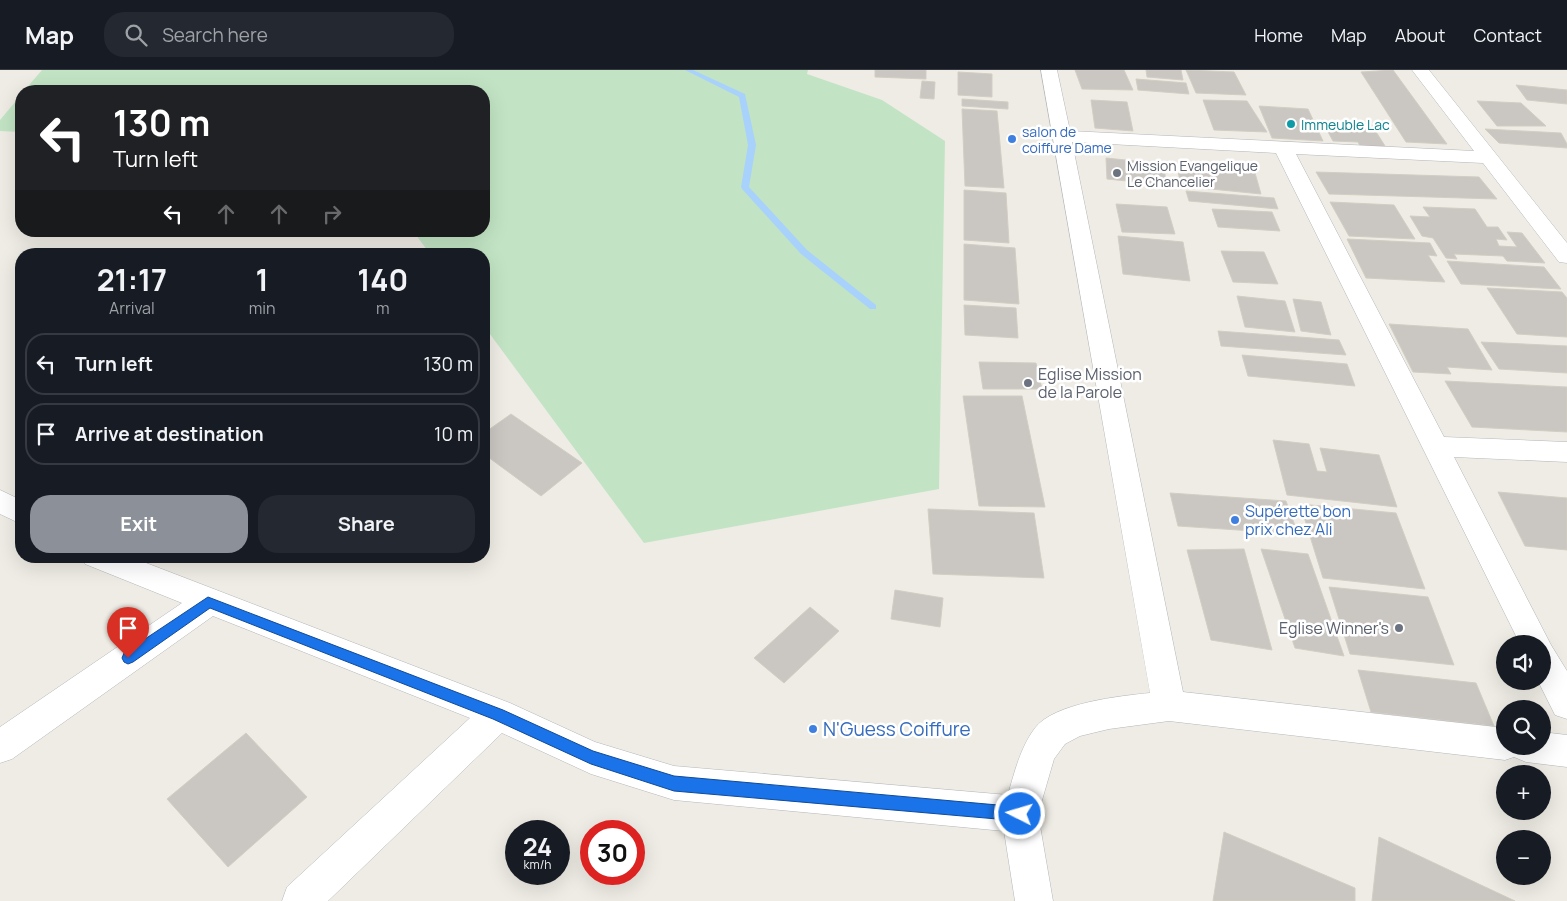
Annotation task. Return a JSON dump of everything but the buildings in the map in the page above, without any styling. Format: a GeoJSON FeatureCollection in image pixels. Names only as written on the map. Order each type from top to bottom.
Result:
{"type":"FeatureCollection","features":[{"type":"Feature","properties":{"kind":"street"},"geometry":{"type":"LineString","coordinates":[[1049,70],[1169,706]]}},
{"type":"Feature","properties":{"kind":"street"},"geometry":{"type":"LineString","coordinates":[[1420,70],[1567,257]]}},
{"type":"Feature","properties":{"kind":"street"},"geometry":{"type":"LineString","coordinates":[[1062,136],[1490,158]]}},
{"type":"Feature","properties":{"kind":"street"},"geometry":{"type":"LineString","coordinates":[[1283,147],[1531,635]]}},
{"type":"Feature","properties":{"kind":"street"},"geometry":{"type":"LineString","coordinates":[[1435,446],[1567,452]]}},
{"type":"Feature","properties":{"kind":"street"},"geometry":{"type":"LineString","coordinates":[[0,500],[15,509]]}},
{"type":"Feature","properties":{"kind":"street"},"geometry":{"type":"LineString","coordinates":[[112,563],[498,714],[591,757],[674,784],[1020,814]]}},
{"type":"Feature","properties":{"kind":"street"},"geometry":{"type":"LineString","coordinates":[[0,747],[208,602]]}},
{"type":"Feature","properties":{"kind":"street"},"geometry":{"type":"LineString","coordinates":[[1551,673],[1567,704]]}},
{"type":"Feature","properties":{"kind":"street"},"geometry":{"type":"LineString","coordinates":[[1034,901],[1020,814],[1035,760],[1052,733],[1078,721],[1117,712],[1169,706],[1496,743]]}},
{"type":"Feature","properties":{"kind":"street"},"geometry":{"type":"LineString","coordinates":[[301,901],[498,714]]}},
{"type":"Feature","properties":{"kind":"street"},"geometry":{"type":"LineString","coordinates":[[1551,749],[1567,751]]}},
{"type":"Feature","properties":{"kind":"green space"},"geometry":{"type":"Polygon","coordinates":[[[42,70],[808,70],[807,74],[882,100],[945,141],[939,489],[644,543],[490,334],[490,248],[426,248],[417,237],[490,237],[490,85],[29,85],[42,70]]]}},
{"type":"Feature","properties":{"kind":"green space"},"geometry":{"type":"Polygon","coordinates":[[[15,102],[15,132],[0,131],[0,120],[15,102]]]}},
{"type":"Feature","properties":{"kind":"waterway"},"geometry":{"type":"LineString","coordinates":[[688,70],[742,96],[752,145],[745,187],[804,252],[873,307]]}},
{"type":"Feature","properties":{"kind":"place","name":"Immeuble Lac"},"geometry":{"type":"Point","coordinates":[1291,124]}},
{"type":"Feature","properties":{"kind":"place","name":"salon de coiffure Dame"},"geometry":{"type":"Point","coordinates":[1012,139]}},
{"type":"Feature","properties":{"kind":"place","name":"Mission Evangelique Le Chancelier"},"geometry":{"type":"Point","coordinates":[1117,173]}},
{"type":"Feature","properties":{"kind":"place","name":"Eglise Mission de la Parole"},"geometry":{"type":"Point","coordinates":[1028,383]}},
{"type":"Feature","properties":{"kind":"place","name":"Supérette bon prix chez Ali"},"geometry":{"type":"Point","coordinates":[1235,520]}},
{"type":"Feature","properties":{"kind":"place","name":"Eglise Winner's"},"geometry":{"type":"Point","coordinates":[1399,628]}},
{"type":"Feature","properties":{"kind":"place","name":"N'Guess Coiffure"},"geometry":{"type":"Point","coordinates":[813,729]}},
{"type":"Feature","properties":{"kind":"route"},"geometry":{"type":"LineString","coordinates":[[128,658],[208,602],[498,714],[591,757],[674,784],[1020,814]]}}]}
